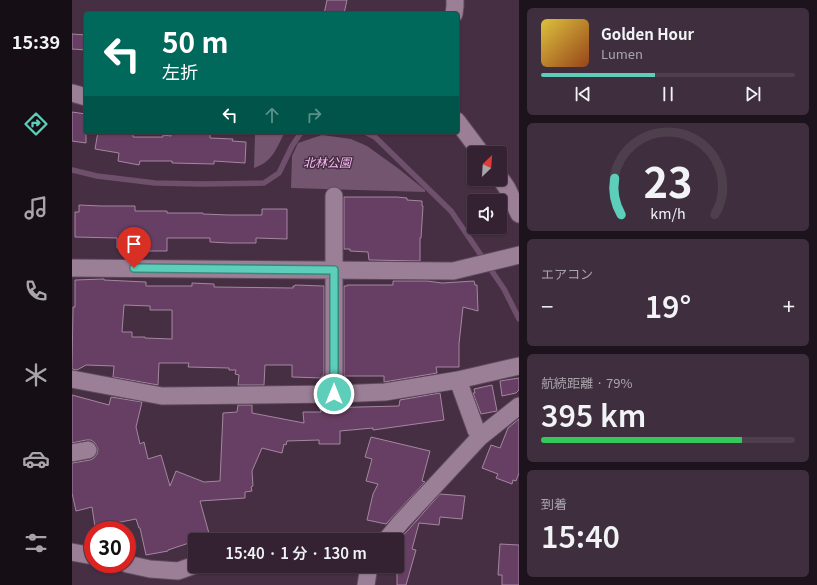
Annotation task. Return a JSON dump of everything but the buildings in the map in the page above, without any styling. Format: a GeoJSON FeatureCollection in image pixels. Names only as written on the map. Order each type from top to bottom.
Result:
{"type":"FeatureCollection","features":[{"type":"Feature","properties":{"kind":"street"},"geometry":{"type":"LineString","coordinates":[[454,12],[455,0]]}},
{"type":"Feature","properties":{"kind":"street"},"geometry":{"type":"LineString","coordinates":[[72,93],[84,96]]}},
{"type":"Feature","properties":{"kind":"street"},"geometry":{"type":"LineString","coordinates":[[459,123],[476,146]]}},
{"type":"Feature","properties":{"kind":"street"},"geometry":{"type":"LineString","coordinates":[[506,186],[519,214]]}},
{"type":"Feature","properties":{"kind":"street"},"geometry":{"type":"LineString","coordinates":[[334,196],[334,394]]}},
{"type":"Feature","properties":{"kind":"street"},"geometry":{"type":"LineString","coordinates":[[72,268],[453,271],[519,255]]}},
{"type":"Feature","properties":{"kind":"street"},"geometry":{"type":"LineString","coordinates":[[72,379],[162,396],[334,394],[384,392],[458,380],[519,366]]}},
{"type":"Feature","properties":{"kind":"street"},"geometry":{"type":"LineString","coordinates":[[458,380],[476,430],[480,437]]}},
{"type":"Feature","properties":{"kind":"street"},"geometry":{"type":"LineString","coordinates":[[392,533],[480,437],[519,406]]}},
{"type":"Feature","properties":{"kind":"street"},"geometry":{"type":"LineString","coordinates":[[72,552],[84,554]]}},
{"type":"Feature","properties":{"kind":"street"},"geometry":{"type":"LineString","coordinates":[[136,566],[150,569],[178,571],[188,567]]}},
{"type":"Feature","properties":{"kind":"street"},"geometry":{"type":"LineString","coordinates":[[366,585],[368,573]]}},
{"type":"Feature","properties":{"kind":"green space"},"geometry":{"type":"Polygon","coordinates":[[[255,134],[284,134],[277,149],[270,158],[266,162],[254,168],[255,134]]]}},
{"type":"Feature","properties":{"kind":"green space","name":"北林公園"},"geometry":{"type":"Polygon","coordinates":[[[322,135],[351,139],[367,146],[399,169],[425,190],[425,192],[291,188],[292,156],[298,143],[322,135]]]}},
{"type":"Feature","properties":{"kind":"waterway"},"geometry":{"type":"LineString","coordinates":[[72,170],[97,176],[155,183],[264,183],[279,173],[292,146],[300,134]]}},
{"type":"Feature","properties":{"kind":"waterway"},"geometry":{"type":"LineString","coordinates":[[369,134],[375,137],[451,211],[504,289],[519,319]]}},
{"type":"Feature","properties":{"kind":"route"},"geometry":{"type":"LineString","coordinates":[[134,268],[334,270],[334,394]]}}]}
